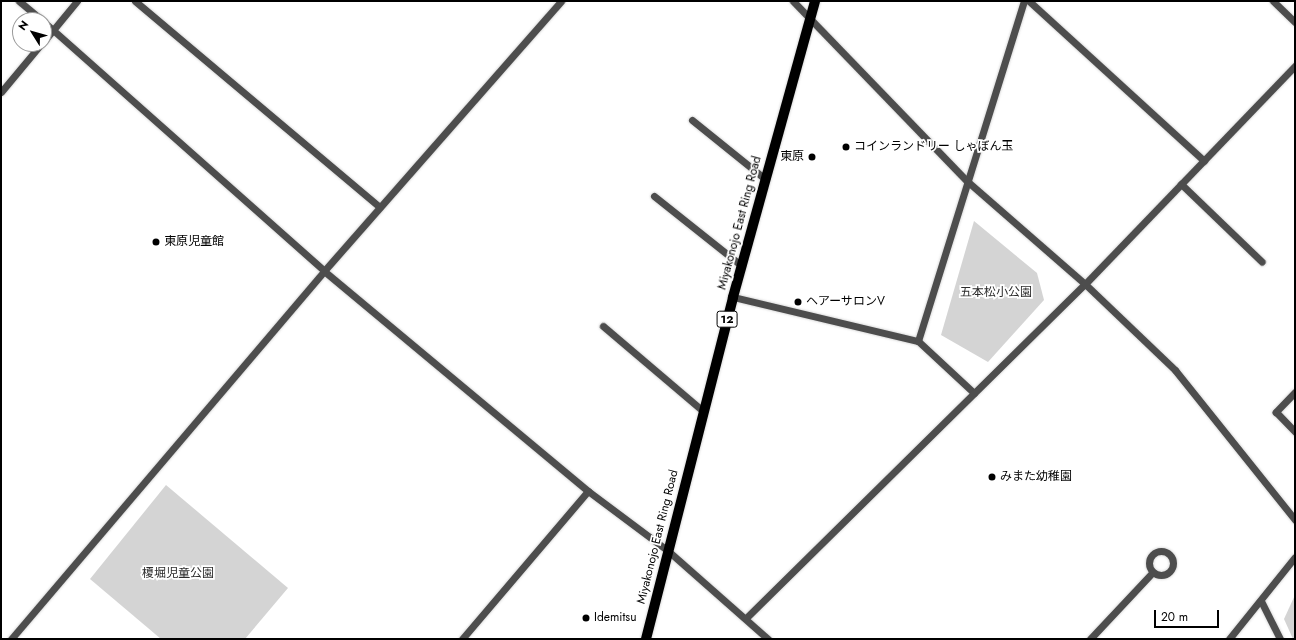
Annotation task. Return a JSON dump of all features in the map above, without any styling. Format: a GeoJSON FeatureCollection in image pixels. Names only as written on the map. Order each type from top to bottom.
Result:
{"type":"FeatureCollection","features":[{"type":"Feature","properties":{"kind":"main road","name":"Miyakonojo East Ring Road"},"geometry":{"type":"LineString","coordinates":[[646,639],[667,550],[733,297],[815,1]]}},
{"type":"Feature","properties":{"kind":"street"},"geometry":{"type":"LineString","coordinates":[[19,1],[32,12]]}},
{"type":"Feature","properties":{"kind":"street"},"geometry":{"type":"LineString","coordinates":[[77,1],[54,30],[324,271],[588,491],[667,550],[746,618],[768,639]]}},
{"type":"Feature","properties":{"kind":"street"},"geometry":{"type":"LineString","coordinates":[[135,1],[380,207]]}},
{"type":"Feature","properties":{"kind":"street"},"geometry":{"type":"LineString","coordinates":[[11,639],[324,271],[561,1]]}},
{"type":"Feature","properties":{"kind":"street"},"geometry":{"type":"LineString","coordinates":[[793,1],[968,182],[1084,284],[1175,370],[1295,520]]}},
{"type":"Feature","properties":{"kind":"street"},"geometry":{"type":"LineString","coordinates":[[918,341],[1024,1]]}},
{"type":"Feature","properties":{"kind":"street"},"geometry":{"type":"LineString","coordinates":[[1029,1],[1204,161]]}},
{"type":"Feature","properties":{"kind":"street"},"geometry":{"type":"LineString","coordinates":[[1273,1],[1295,22]]}},
{"type":"Feature","properties":{"kind":"street"},"geometry":{"type":"LineString","coordinates":[[1,92],[34,52]]}},
{"type":"Feature","properties":{"kind":"street"},"geometry":{"type":"LineString","coordinates":[[746,618],[1084,284],[1295,66]]}},
{"type":"Feature","properties":{"kind":"street"},"geometry":{"type":"LineString","coordinates":[[692,120],[765,179]]}},
{"type":"Feature","properties":{"kind":"street"},"geometry":{"type":"LineString","coordinates":[[1181,184],[1262,262]]}},
{"type":"Feature","properties":{"kind":"street"},"geometry":{"type":"LineString","coordinates":[[654,196],[742,266]]}},
{"type":"Feature","properties":{"kind":"street"},"geometry":{"type":"LineString","coordinates":[[733,297],[918,341],[974,393]]}},
{"type":"Feature","properties":{"kind":"street"},"geometry":{"type":"LineString","coordinates":[[603,326],[703,412]]}},
{"type":"Feature","properties":{"kind":"street"},"geometry":{"type":"LineString","coordinates":[[1295,392],[1276,412],[1295,432]]}},
{"type":"Feature","properties":{"kind":"street"},"geometry":{"type":"LineString","coordinates":[[462,639],[588,491]]}},
{"type":"Feature","properties":{"kind":"street"},"geometry":{"type":"LineString","coordinates":[[1229,639],[1295,557]]}},
{"type":"Feature","properties":{"kind":"street"},"geometry":{"type":"LineString","coordinates":[[1090,639],[1153,572]]}},
{"type":"Feature","properties":{"kind":"street"},"geometry":{"type":"LineString","coordinates":[[1261,601],[1280,639]]}},
{"type":"Feature","properties":{"kind":"green space","name":"五本松小公園"},"geometry":{"type":"Polygon","coordinates":[[[974,221],[1037,273],[1044,300],[988,362],[941,335],[974,221]]]}},
{"type":"Feature","properties":{"kind":"green space","name":"榎堀児童公園"},"geometry":{"type":"Polygon","coordinates":[[[166,485],[288,588],[245,639],[161,639],[90,579],[166,485]]]}},
{"type":"Feature","properties":{"kind":"green space"},"geometry":{"type":"Polygon","coordinates":[[[1295,595],[1295,639],[1293,639],[1284,619],[1295,595]]]}},
{"type":"Feature","properties":{"kind":"place","name":"コインランドリー しゃぼん玉"},"geometry":{"type":"Point","coordinates":[846,147]}},
{"type":"Feature","properties":{"kind":"place","name":"東原"},"geometry":{"type":"Point","coordinates":[812,157]}},
{"type":"Feature","properties":{"kind":"place","name":"東原児童館"},"geometry":{"type":"Point","coordinates":[156,242]}},
{"type":"Feature","properties":{"kind":"place","name":"ヘアーサロンV"},"geometry":{"type":"Point","coordinates":[798,302]}},
{"type":"Feature","properties":{"kind":"place","name":"みまた幼稚園"},"geometry":{"type":"Point","coordinates":[992,477]}},
{"type":"Feature","properties":{"kind":"place","name":"Idemitsu"},"geometry":{"type":"Point","coordinates":[586,618]}}]}
